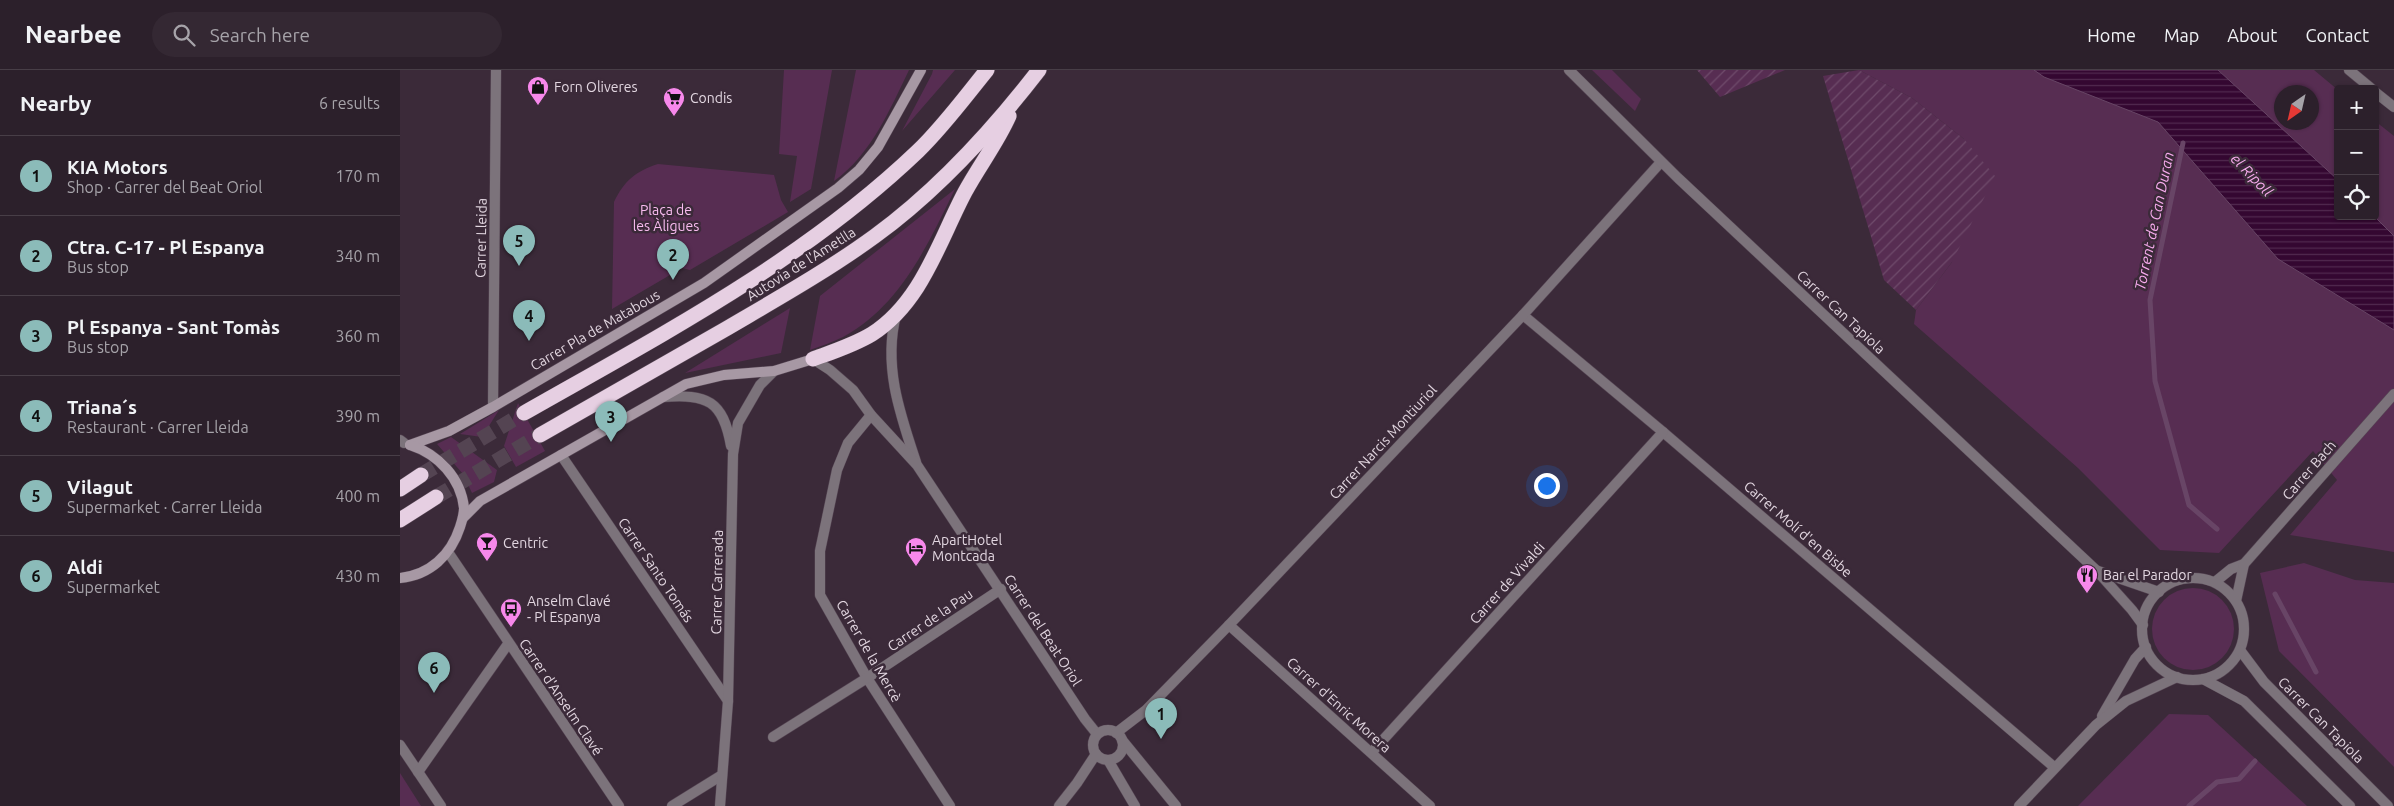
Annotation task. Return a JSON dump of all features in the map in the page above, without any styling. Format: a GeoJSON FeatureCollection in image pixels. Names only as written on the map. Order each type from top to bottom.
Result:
{"type":"FeatureCollection","features":[{"type":"Feature","properties":{"kind":"highway","name":"Autovia de l'Ametlla"},"geometry":{"type":"LineString","coordinates":[[524,414],[692,318],[834,224],[920,150],[987,70]]}},
{"type":"Feature","properties":{"kind":"highway","name":"Autovia de l'Ametlla"},"geometry":{"type":"LineString","coordinates":[[540,435],[792,291],[876,236],[928,193],[966,157],[1039,70]]}},
{"type":"Feature","properties":{"kind":"highway"},"geometry":{"type":"LineString","coordinates":[[813,360],[873,333],[896,313],[930,267],[965,192],[1000,136],[1018,97]]}},
{"type":"Feature","properties":{"kind":"highway"},"geometry":{"type":"LineString","coordinates":[[400,489],[421,475]]}},
{"type":"Feature","properties":{"kind":"highway"},"geometry":{"type":"LineString","coordinates":[[400,520],[436,497]]}},
{"type":"Feature","properties":{"kind":"main road","name":"Carrer Pla de Matabous"},"geometry":{"type":"LineString","coordinates":[[404,443],[449,431],[493,407],[704,283],[838,188],[859,170],[878,148],[921,70]]}},
{"type":"Feature","properties":{"kind":"main road"},"geometry":{"type":"LineString","coordinates":[[463,518],[480,501],[686,384],[724,374],[774,371],[813,360]]}},
{"type":"Feature","properties":{"kind":"main road"},"geometry":{"type":"LineString","coordinates":[[400,578],[430,569],[448,552],[457,537],[464,508],[448,470],[426,451],[404,443]]}},
{"type":"Feature","properties":{"kind":"street","name":"Carrer Lleida"},"geometry":{"type":"LineString","coordinates":[[493,407],[496,70]]}},
{"type":"Feature","properties":{"kind":"street","name":"Carrer Can Tapiola"},"geometry":{"type":"LineString","coordinates":[[1569,70],[1661,162],[2097,571],[2143,625]]}},
{"type":"Feature","properties":{"kind":"street"},"geometry":{"type":"LineString","coordinates":[[2349,70],[2367,85]]}},
{"type":"Feature","properties":{"kind":"street"},"geometry":{"type":"LineString","coordinates":[[2379,95],[2394,107]]}},
{"type":"Feature","properties":{"kind":"street","name":"Carrer Narcis Montiuriol"},"geometry":{"type":"LineString","coordinates":[[1119,736],[1229,625],[1523,314],[1661,162]]}},
{"type":"Feature","properties":{"kind":"street","name":"Carrer del Beat Oriol"},"geometry":{"type":"LineString","coordinates":[[896,313],[891,335],[890,356],[902,420],[917,465]]}},
{"type":"Feature","properties":{"kind":"street","name":"Carrer Molí d'en Bisbe"},"geometry":{"type":"LineString","coordinates":[[1523,314],[1664,432],[2054,767]]}},
{"type":"Feature","properties":{"kind":"street","name":"Carrer del Beat Oriol"},"geometry":{"type":"LineString","coordinates":[[813,360],[830,370],[853,390],[871,415],[917,465],[1084,719],[1097,734]]}},
{"type":"Feature","properties":{"kind":"street","name":"Carrer Carrerada"},"geometry":{"type":"LineString","coordinates":[[720,806],[728,701],[733,454],[738,423],[760,384],[774,371]]}},
{"type":"Feature","properties":{"kind":"street","name":"Carrer Bach"},"geometry":{"type":"LineString","coordinates":[[2215,582],[2231,569],[2244,564],[2394,394]]}},
{"type":"Feature","properties":{"kind":"street"},"geometry":{"type":"LineString","coordinates":[[663,397],[685,395],[704,399],[716,407],[726,420],[733,454]]}},
{"type":"Feature","properties":{"kind":"street","name":"Carrer de la Mercè"},"geometry":{"type":"LineString","coordinates":[[871,415],[848,443],[837,470],[820,551],[820,595],[867,678],[950,806]]}},
{"type":"Feature","properties":{"kind":"street","name":"Carrer de Vivaldi"},"geometry":{"type":"LineString","coordinates":[[1372,752],[1664,432]]}},
{"type":"Feature","properties":{"kind":"street","name":"Carrer Santo Tomás"},"geometry":{"type":"LineString","coordinates":[[561,455],[728,701]]}},
{"type":"Feature","properties":{"kind":"street","name":"Carrer d'Anselm Clavé"},"geometry":{"type":"LineString","coordinates":[[448,552],[508,644],[619,806]]}},
{"type":"Feature","properties":{"kind":"street","name":"Carrer Bach"},"geometry":{"type":"LineString","coordinates":[[2236,601],[2244,564]]}},
{"type":"Feature","properties":{"kind":"street","name":"Carrer Can Tapiola"},"geometry":{"type":"LineString","coordinates":[[2097,571],[2159,592]]}},
{"type":"Feature","properties":{"kind":"street"},"geometry":{"type":"LineString","coordinates":[[2204,679],[2219,673],[2231,663],[2240,650],[2244,625],[2236,601],[2224,588],[2215,582],[2193,578],[2181,580],[2159,592],[2150,601],[2143,625],[2146,647],[2153,660],[2164,670],[2177,677],[2204,679],[2244,701],[2350,806]]}},
{"type":"Feature","properties":{"kind":"street","name":"Carrer de la Pau"},"geometry":{"type":"LineString","coordinates":[[773,737],[867,678],[1000,589]]}},
{"type":"Feature","properties":{"kind":"street","name":"Carrer d'Enric Morera"},"geometry":{"type":"LineString","coordinates":[[1229,625],[1430,806]]}},
{"type":"Feature","properties":{"kind":"street"},"geometry":{"type":"LineString","coordinates":[[418,772],[508,644]]}},
{"type":"Feature","properties":{"kind":"street"},"geometry":{"type":"LineString","coordinates":[[2096,725],[2121,687],[2135,659],[2146,647]]}},
{"type":"Feature","properties":{"kind":"street","name":"Carrer Can Tapiola"},"geometry":{"type":"LineString","coordinates":[[2240,650],[2264,682],[2388,806]]}},
{"type":"Feature","properties":{"kind":"street"},"geometry":{"type":"LineString","coordinates":[[2019,806],[2054,767],[2096,725],[2126,701],[2177,677]]}},
{"type":"Feature","properties":{"kind":"street"},"geometry":{"type":"LineString","coordinates":[[1059,806],[1078,783],[1096,754],[1093,741],[1097,734],[1106,730],[1119,736],[1176,806]]}},
{"type":"Feature","properties":{"kind":"street"},"geometry":{"type":"LineString","coordinates":[[1108,760],[1120,754],[1119,736]]}},
{"type":"Feature","properties":{"kind":"street"},"geometry":{"type":"LineString","coordinates":[[400,745],[441,806]]}},
{"type":"Feature","properties":{"kind":"street"},"geometry":{"type":"LineString","coordinates":[[1096,754],[1108,760],[1135,806]]}},
{"type":"Feature","properties":{"kind":"street"},"geometry":{"type":"LineString","coordinates":[[672,806],[722,775]]}},
{"type":"Feature","properties":{"kind":"green space"},"geometry":{"type":"Polygon","coordinates":[[[784,70],[832,70],[811,189],[790,202],[797,156],[779,154],[784,70]]]}},
{"type":"Feature","properties":{"kind":"green space"},"geometry":{"type":"Polygon","coordinates":[[[856,70],[909,70],[887,115],[869,145],[859,158],[834,181],[856,70]]]}},
{"type":"Feature","properties":{"kind":"green space"},"geometry":{"type":"Polygon","coordinates":[[[933,70],[955,70],[902,131],[932,74],[933,70]]]}},
{"type":"Feature","properties":{"kind":"green space"},"geometry":{"type":"Polygon","coordinates":[[[1592,70],[1612,70],[1641,99],[1635,111],[1592,70]]]}},
{"type":"Feature","properties":{"kind":"green space"},"geometry":{"type":"Polygon","coordinates":[[[1697,70],[1785,70],[1720,97],[1697,70]]]}},
{"type":"Feature","properties":{"kind":"green space"},"geometry":{"type":"Polygon","coordinates":[[[1859,70],[2034,70],[2044,77],[2158,122],[2278,259],[2394,330],[2394,552],[2290,535],[2337,480],[2313,451],[2219,553],[2160,550],[2078,468],[1914,324],[1916,310],[1952,262],[1964,139],[1912,98],[1859,70]]]}},
{"type":"Feature","properties":{"kind":"green space"},"geometry":{"type":"Polygon","coordinates":[[[1859,70],[1912,98],[1964,139],[1995,176],[1952,262],[1916,310],[1884,280],[1823,76],[1859,70]]]}},
{"type":"Feature","properties":{"kind":"green space"},"geometry":{"type":"Polygon","coordinates":[[[2218,70],[2314,70],[2334,87],[2334,176],[2283,130],[2319,130],[2319,85],[2274,85],[2274,121],[2218,70]]]}},
{"type":"Feature","properties":{"kind":"green space"},"geometry":{"type":"Polygon","coordinates":[[[2379,124],[2394,136],[2394,236],[2378,220],[2379,124]]]}},
{"type":"Feature","properties":{"kind":"green space","name":"Plaça de les Àligues"},"geometry":{"type":"Polygon","coordinates":[[[658,164],[774,175],[781,200],[788,212],[690,270],[682,268],[612,309],[614,202],[622,188],[632,178],[643,170],[658,164]]]}},
{"type":"Feature","properties":{"kind":"green space"},"geometry":{"type":"Polygon","coordinates":[[[955,189],[923,252],[897,291],[863,324],[843,337],[810,350],[820,296],[955,189]]]}},
{"type":"Feature","properties":{"kind":"green space"},"geometry":{"type":"Polygon","coordinates":[[[790,308],[781,353],[685,373],[790,308]]]}},
{"type":"Feature","properties":{"kind":"green space"},"geometry":{"type":"Polygon","coordinates":[[[518,403],[545,451],[516,467],[504,446],[518,403]]]}},
{"type":"Feature","properties":{"kind":"green space"},"geometry":{"type":"Polygon","coordinates":[[[499,410],[482,437],[460,434],[499,410]]]}},
{"type":"Feature","properties":{"kind":"green space"},"geometry":{"type":"Polygon","coordinates":[[[451,437],[497,470],[494,482],[472,493],[463,474],[437,444],[451,437]]]}},
{"type":"Feature","properties":{"kind":"green space"},"geometry":{"type":"Polygon","coordinates":[[[2304,563],[2355,580],[2394,583],[2394,767],[2279,651],[2260,573],[2304,563]]]}},
{"type":"Feature","properties":{"kind":"green space"},"geometry":{"type":"Polygon","coordinates":[[[2185,588],[2201,588],[2216,595],[2227,606],[2234,621],[2231,645],[2222,658],[2201,670],[2185,670],[2170,663],[2159,652],[2152,637],[2152,621],[2159,606],[2170,595],[2185,588]]]}},
{"type":"Feature","properties":{"kind":"green space"},"geometry":{"type":"Polygon","coordinates":[[[2169,714],[2208,715],[2307,806],[2078,806],[2169,714]]]}},
{"type":"Feature","properties":{"kind":"green space"},"geometry":{"type":"Polygon","coordinates":[[[400,773],[421,806],[400,806],[400,773]]]}},
{"type":"Feature","properties":{"kind":"water","name":"el Ripoll"},"geometry":{"type":"Polygon","coordinates":[[[2034,70],[2218,70],[2274,121],[2274,130],[2283,130],[2334,176],[2334,220],[2378,220],[2394,236],[2394,330],[2278,259],[2158,122],[2044,77],[2034,70]]]}},
{"type":"Feature","properties":{"kind":"waterway","name":"Torrent de Can Duran"},"geometry":{"type":"LineString","coordinates":[[2183,143],[2150,300],[2155,381],[2189,505],[2217,529]]}},
{"type":"Feature","properties":{"kind":"waterway","name":"Torrent de Can Duran"},"geometry":{"type":"LineString","coordinates":[[2275,594],[2316,672]]}},
{"type":"Feature","properties":{"kind":"waterway","name":"Torrent de Can Duran"},"geometry":{"type":"LineString","coordinates":[[2189,806],[2217,782],[2239,779],[2255,761]]}},
{"type":"Feature","properties":{"kind":"tunnel"},"geometry":{"type":"LineString","coordinates":[[421,475],[524,413]]}},
{"type":"Feature","properties":{"kind":"tunnel"},"geometry":{"type":"LineString","coordinates":[[436,497],[540,435]]}},
{"type":"Feature","properties":{"kind":"place","name":"Forn Oliveres"},"geometry":{"type":"Point","coordinates":[538,106]}},
{"type":"Feature","properties":{"kind":"place","name":"Condis"},"geometry":{"type":"Point","coordinates":[674,117]}},
{"type":"Feature","properties":{"kind":"place","name":"Vilagut"},"geometry":{"type":"Point","coordinates":[519,266]}},
{"type":"Feature","properties":{"kind":"place","name":"Ctra. C-17 - Pl Espanya"},"geometry":{"type":"Point","coordinates":[673,280]}},
{"type":"Feature","properties":{"kind":"place","name":"Triana´s"},"geometry":{"type":"Point","coordinates":[529,341]}},
{"type":"Feature","properties":{"kind":"place","name":"Pl Espanya - Sant Tomàs"},"geometry":{"type":"Point","coordinates":[611,442]}},
{"type":"Feature","properties":{"kind":"place","name":"Centric"},"geometry":{"type":"Point","coordinates":[487,562]}},
{"type":"Feature","properties":{"kind":"place","name":"ApartHotel Montcada"},"geometry":{"type":"Point","coordinates":[916,567]}},
{"type":"Feature","properties":{"kind":"place","name":"Bar el Parador"},"geometry":{"type":"Point","coordinates":[2087,594]}},
{"type":"Feature","properties":{"kind":"place","name":"Anselm Clavé - Pl Espanya"},"geometry":{"type":"Point","coordinates":[511,628]}},
{"type":"Feature","properties":{"kind":"place","name":"Aldi"},"geometry":{"type":"Point","coordinates":[434,693]}},
{"type":"Feature","properties":{"kind":"place","name":"KIA Motors"},"geometry":{"type":"Point","coordinates":[1161,739]}}]}
